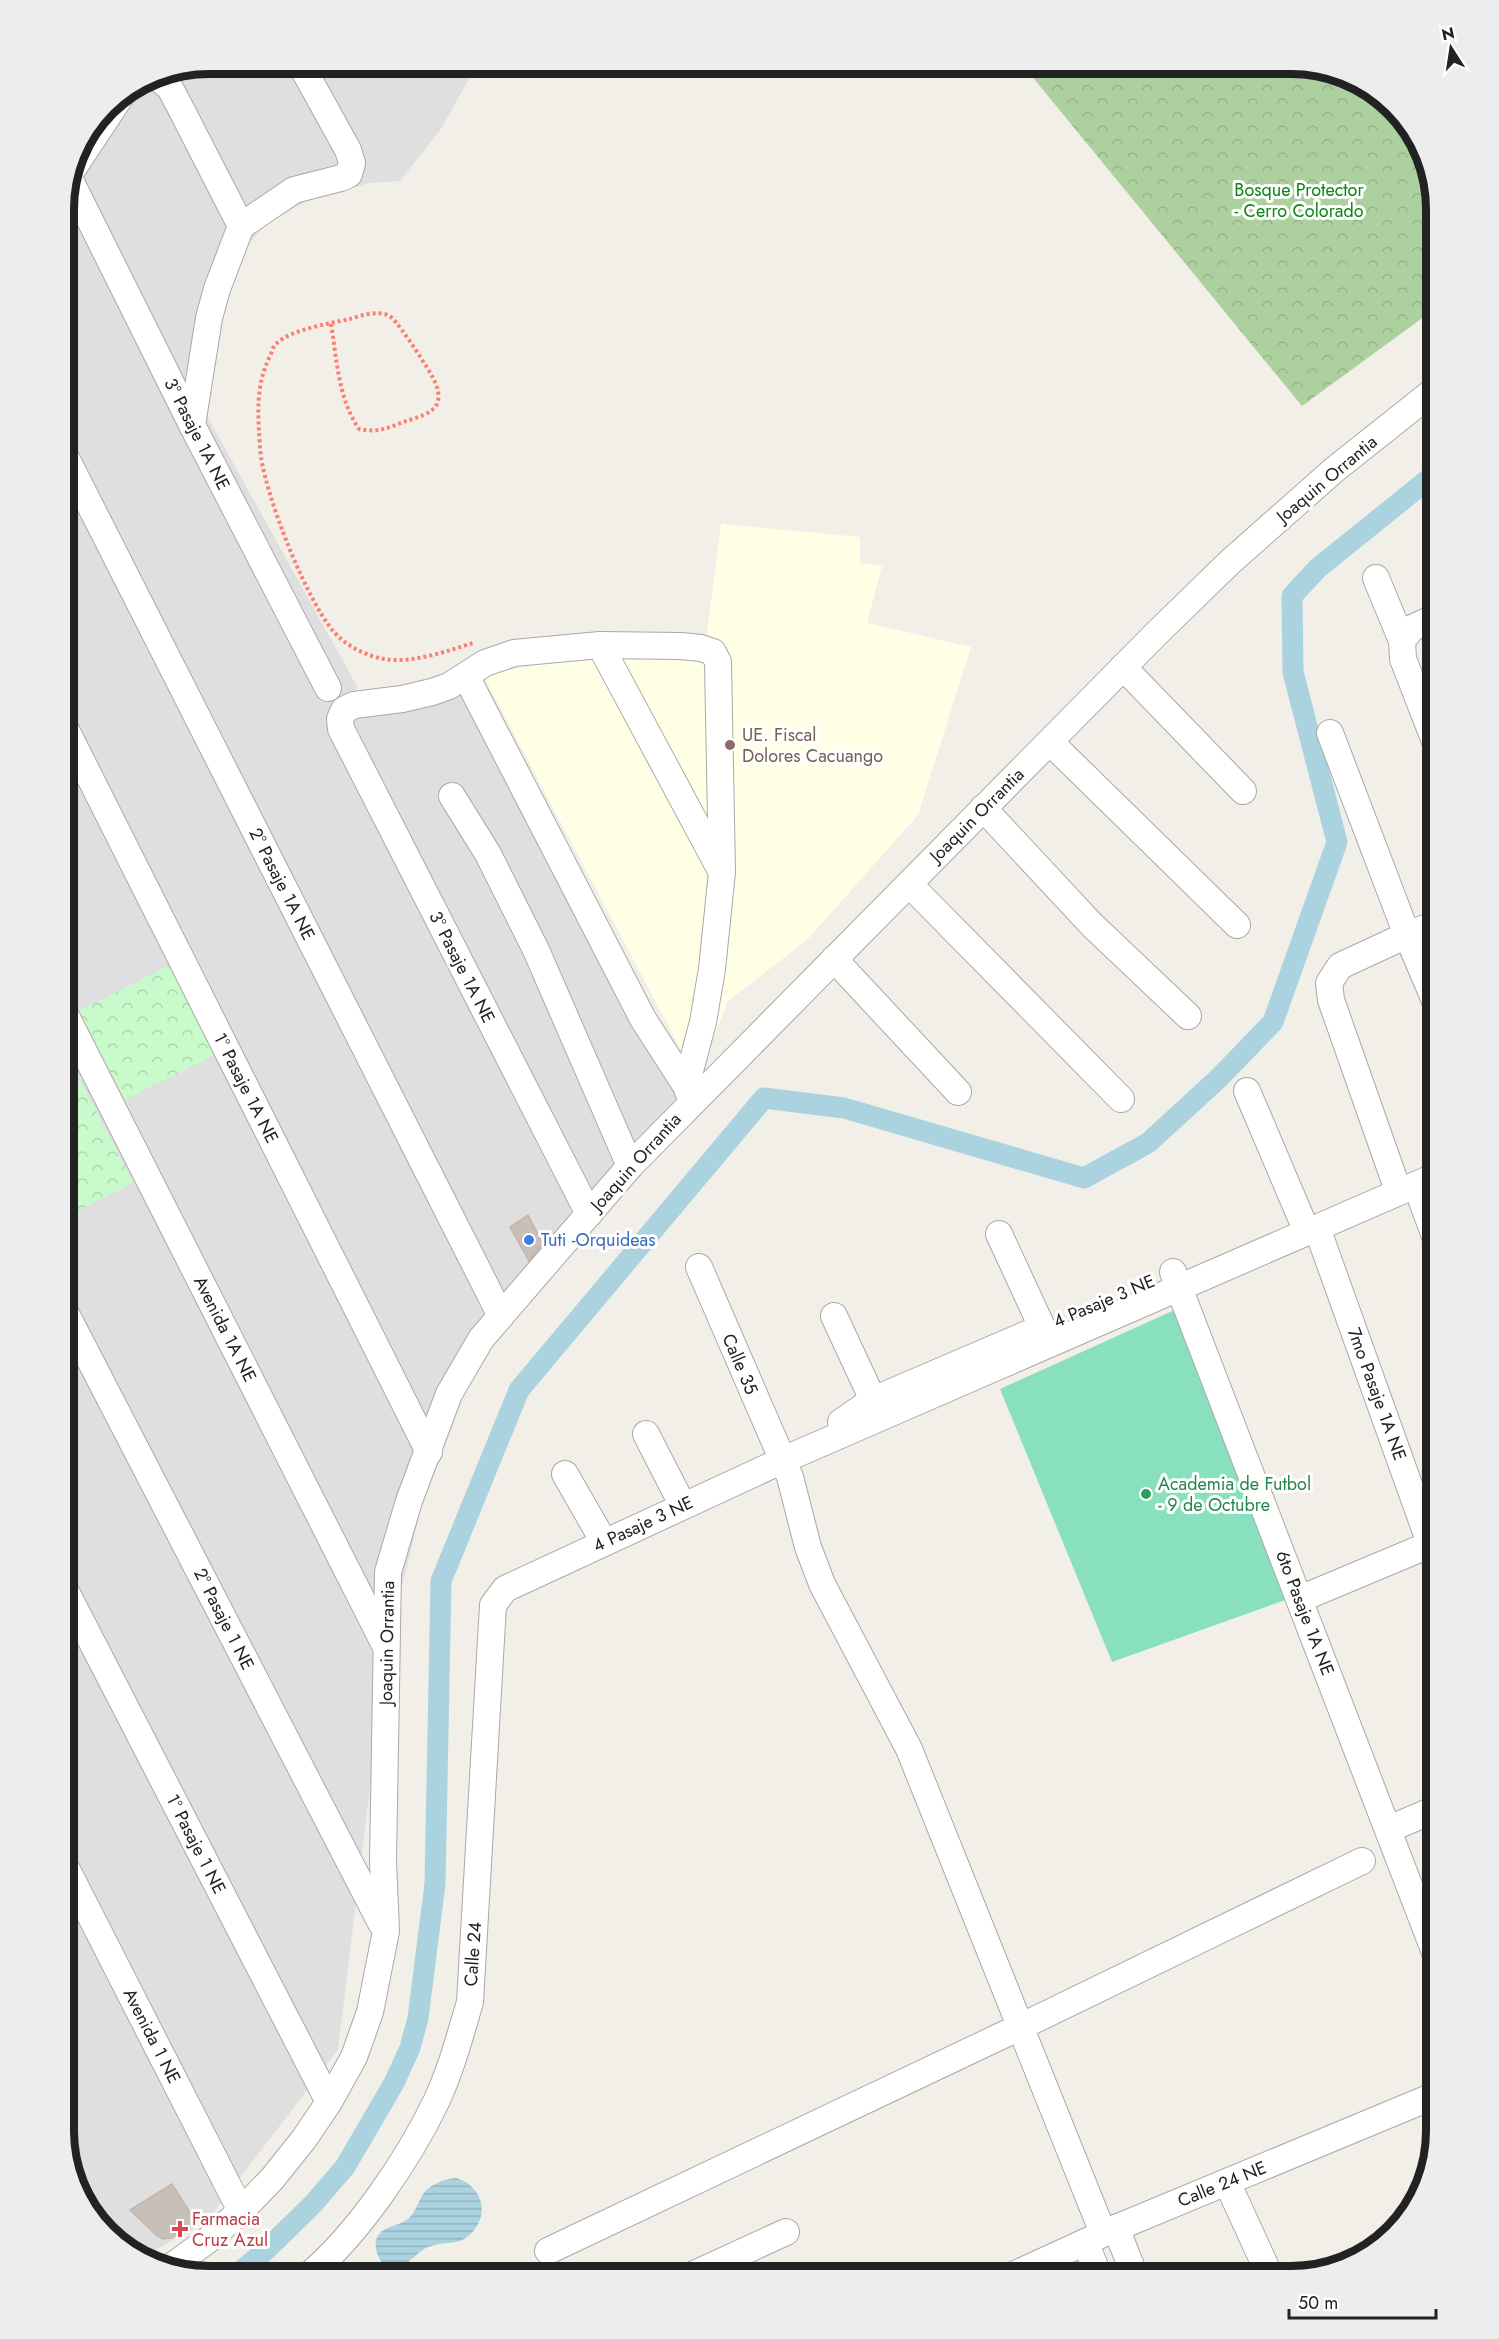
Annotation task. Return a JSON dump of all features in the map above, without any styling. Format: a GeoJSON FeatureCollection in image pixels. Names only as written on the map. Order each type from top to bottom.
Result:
{"type":"FeatureCollection","features":[{"type":"Feature","properties":{"kind":"street"},"geometry":{"type":"LineString","coordinates":[[192,425],[209,318],[216,289],[240,226],[294,190],[349,174],[352,163],[348,150],[307,74]]}},
{"type":"Feature","properties":{"kind":"street"},"geometry":{"type":"LineString","coordinates":[[163,82],[170,88],[180,105],[240,226]]}},
{"type":"Feature","properties":{"kind":"street","name":"3° Pasaje 1A NE"},"geometry":{"type":"LineString","coordinates":[[75,190],[192,425],[328,688]]}},
{"type":"Feature","properties":{"kind":"street","name":"Joaquin Orrantia"},"geometry":{"type":"LineString","coordinates":[[178,2262],[208,2240],[241,2211],[272,2179],[304,2139],[329,2102],[354,2057],[370,2013],[386,1931],[382,1862],[388,1572],[409,1501],[449,1394],[481,1339],[689,1094],[834,959],[1123,667],[1263,532],[1334,470],[1426,397]]}},
{"type":"Feature","properties":{"kind":"street","name":"2° Pasaje 1A NE"},"geometry":{"type":"LineString","coordinates":[[74,473],[501,1316]]}},
{"type":"Feature","properties":{"kind":"street"},"geometry":{"type":"LineString","coordinates":[[1376,578],[1402,641],[1403,659],[1426,718]]}},
{"type":"Feature","properties":{"kind":"street"},"geometry":{"type":"LineString","coordinates":[[1402,641],[1412,628],[1426,622]]}},
{"type":"Feature","properties":{"kind":"street"},"geometry":{"type":"LineString","coordinates":[[600,645],[722,872]]}},
{"type":"Feature","properties":{"kind":"street"},"geometry":{"type":"LineString","coordinates":[[600,645],[701,648],[713,652],[718,662],[722,872],[712,969],[689,1094],[643,1019],[466,676],[485,663],[514,653],[600,645]]}},
{"type":"Feature","properties":{"kind":"street"},"geometry":{"type":"LineString","coordinates":[[1123,667],[1243,791]]}},
{"type":"Feature","properties":{"kind":"street","name":"3° Pasaje 1A NE"},"geometry":{"type":"LineString","coordinates":[[466,676],[432,692],[402,699],[354,705],[344,710],[340,719],[341,729],[589,1214]]}},
{"type":"Feature","properties":{"kind":"street"},"geometry":{"type":"LineString","coordinates":[[1330,734],[1426,980]]}},
{"type":"Feature","properties":{"kind":"street"},"geometry":{"type":"LineString","coordinates":[[1050,741],[1237,925]]}},
{"type":"Feature","properties":{"kind":"street","name":"1° Pasaje 1A NE"},"geometry":{"type":"LineString","coordinates":[[74,745],[429,1452]]}},
{"type":"Feature","properties":{"kind":"street"},"geometry":{"type":"LineString","coordinates":[[452,796],[488,854],[536,950],[630,1166]]}},
{"type":"Feature","properties":{"kind":"street"},"geometry":{"type":"LineString","coordinates":[[983,808],[1092,925],[1188,1016]]}},
{"type":"Feature","properties":{"kind":"street"},"geometry":{"type":"LineString","coordinates":[[909,884],[1121,1099]]}},
{"type":"Feature","properties":{"kind":"street"},"geometry":{"type":"LineString","coordinates":[[1426,928],[1340,966],[1329,982],[1331,1000],[1415,1180],[1426,1211]]}},
{"type":"Feature","properties":{"kind":"street"},"geometry":{"type":"LineString","coordinates":[[834,959],[958,1092]]}},
{"type":"Feature","properties":{"kind":"street","name":"Avenida 1A NE"},"geometry":{"type":"LineString","coordinates":[[74,1031],[387,1648]]}},
{"type":"Feature","properties":{"kind":"street","name":"7mo Pasaje 1A NE"},"geometry":{"type":"LineString","coordinates":[[1247,1091],[1309,1223],[1426,1528]]}},
{"type":"Feature","properties":{"kind":"street","name":"4 Pasaje 3 NE"},"geometry":{"type":"LineString","coordinates":[[505,1589],[1176,1279],[1415,1180],[1426,1170]]}},
{"type":"Feature","properties":{"kind":"street"},"geometry":{"type":"LineString","coordinates":[[999,1234],[1042,1327]]}},
{"type":"Feature","properties":{"kind":"street","name":"Calle 35"},"geometry":{"type":"LineString","coordinates":[[699,1267],[790,1477],[808,1547],[822,1584],[909,1749],[1101,2234]]}},
{"type":"Feature","properties":{"kind":"street","name":"4 Pasaje 3 NE"},"geometry":{"type":"LineString","coordinates":[[783,1460],[873,1401],[1042,1327],[1176,1279]]}},
{"type":"Feature","properties":{"kind":"street","name":"6to Pasaje 1A NE"},"geometry":{"type":"LineString","coordinates":[[1176,1279],[1426,1927]]}},
{"type":"Feature","properties":{"kind":"street"},"geometry":{"type":"LineString","coordinates":[[834,1316],[873,1401]]}},
{"type":"Feature","properties":{"kind":"street","name":"2° Pasaje 1 NE"},"geometry":{"type":"LineString","coordinates":[[73,1328],[386,1931]]}},
{"type":"Feature","properties":{"kind":"street"},"geometry":{"type":"LineString","coordinates":[[646,1434],[683,1506]]}},
{"type":"Feature","properties":{"kind":"street"},"geometry":{"type":"LineString","coordinates":[[565,1474],[604,1542]]}},
{"type":"Feature","properties":{"kind":"street"},"geometry":{"type":"LineString","coordinates":[[1300,1599],[1426,1552]]}},
{"type":"Feature","properties":{"kind":"street","name":"Calle 24"},"geometry":{"type":"LineString","coordinates":[[319,2265],[348,2235],[380,2195],[410,2148],[436,2102],[455,2054],[470,2002],[493,1605],[505,1589]]}},
{"type":"Feature","properties":{"kind":"street","name":"1° Pasaje 1 NE"},"geometry":{"type":"LineString","coordinates":[[73,1606],[329,2102]]}},
{"type":"Feature","properties":{"kind":"street"},"geometry":{"type":"LineString","coordinates":[[1389,1829],[1426,1813]]}},
{"type":"Feature","properties":{"kind":"street"},"geometry":{"type":"LineString","coordinates":[[548,2251],[1020,2027],[1362,1861]]}},
{"type":"Feature","properties":{"kind":"street","name":"Avenida 1 NE"},"geometry":{"type":"LineString","coordinates":[[73,1882],[241,2211]]}},
{"type":"Feature","properties":{"kind":"street","name":"Calle 24 NE"},"geometry":{"type":"LineString","coordinates":[[1033,2266],[1101,2234],[1426,2099]]}},
{"type":"Feature","properties":{"kind":"street"},"geometry":{"type":"LineString","coordinates":[[1227,2182],[1265,2266]]}},
{"type":"Feature","properties":{"kind":"street"},"geometry":{"type":"LineString","coordinates":[[713,2265],[786,2232]]}},
{"type":"Feature","properties":{"kind":"street"},"geometry":{"type":"LineString","coordinates":[[1099,2266],[1101,2234]]}},
{"type":"Feature","properties":{"kind":"street"},"geometry":{"type":"LineString","coordinates":[[1101,2234],[1127,2266]]}},
{"type":"Feature","properties":{"kind":"path"},"geometry":{"type":"LineString","coordinates":[[331,324],[340,383],[348,414],[359,429],[376,432],[427,414],[437,404],[439,396],[436,383],[392,318],[381,314],[367,314],[295,333],[276,344],[261,374],[257,404],[260,454],[268,487],[305,585],[319,611],[339,638],[361,652],[387,660],[431,656],[475,643]]}},
{"type":"Feature","properties":{"kind":"shaded area"},"geometry":{"type":"Polygon","coordinates":[[[200,74],[472,74],[441,129],[400,181],[369,183],[309,200],[268,223],[239,254],[223,295],[206,414],[358,688],[348,693],[353,703],[473,673],[698,1097],[449,1394],[387,1648],[338,2050],[206,2222],[151,2253],[134,2243],[107,2219],[87,2190],[76,2157],[73,2130],[74,200],[76,182],[87,149],[113,113],[126,101],[141,92],[182,76],[200,74]]]}},
{"type":"Feature","properties":{"kind":"shaded area","name":"UE. Fiscal Dolores Cacuango"},"geometry":{"type":"Polygon","coordinates":[[[721,524],[860,537],[860,563],[882,566],[867,623],[971,647],[918,815],[807,940],[728,1001],[697,1080],[483,675],[593,654],[704,656],[721,524]]]}},
{"type":"Feature","properties":{"kind":"green space","name":"Bosque Protector - Cerro Colorado"},"geometry":{"type":"Polygon","coordinates":[[[1030,74],[1299,74],[1317,76],[1350,87],[1379,107],[1392,120],[1412,149],[1424,191],[1426,315],[1302,406],[1030,74]]]}},
{"type":"Feature","properties":{"kind":"green space"},"geometry":{"type":"Polygon","coordinates":[[[171,965],[217,1054],[125,1100],[79,1011],[171,965]]]}},
{"type":"Feature","properties":{"kind":"green space"},"geometry":{"type":"Polygon","coordinates":[[[80,1080],[133,1183],[73,1213],[74,1083],[80,1080]]]}},
{"type":"Feature","properties":{"kind":"green space","name":"Academia de Futbol - 9 de Octubre"},"geometry":{"type":"Polygon","coordinates":[[[1179,1308],[1288,1599],[1112,1662],[1000,1389],[1179,1308]]]}},
{"type":"Feature","properties":{"kind":"water"},"geometry":{"type":"Polygon","coordinates":[[[456,2178],[464,2181],[476,2192],[482,2210],[477,2226],[466,2238],[428,2247],[404,2265],[384,2265],[376,2248],[380,2233],[409,2218],[423,2194],[430,2187],[456,2178]]]}},
{"type":"Feature","properties":{"kind":"building","name":"Tuti -Orquideas"},"geometry":{"type":"Polygon","coordinates":[[[528,1215],[543,1244],[529,1261],[510,1227],[528,1215]]]}},
{"type":"Feature","properties":{"kind":"building"},"geometry":{"type":"Polygon","coordinates":[[[172,2184],[196,2222],[171,2238],[163,2239],[130,2210],[172,2184]]]}},
{"type":"Feature","properties":{"kind":"waterway"},"geometry":{"type":"LineString","coordinates":[[248,2265],[313,2204],[345,2167],[394,2083],[410,2048],[418,2018],[435,1884],[441,1581],[519,1390],[764,1098],[844,1108],[1084,1178],[1148,1143],[1219,1078],[1273,1022],[1337,842],[1293,672],[1292,596],[1318,568],[1426,481]]}},
{"type":"Feature","properties":{"kind":"place","name":"UE. Fiscal Dolores Cacuango"},"geometry":{"type":"Point","coordinates":[730,745]}},
{"type":"Feature","properties":{"kind":"place","name":"Tuti -Orquideas"},"geometry":{"type":"Point","coordinates":[529,1240]}},
{"type":"Feature","properties":{"kind":"place","name":"Academia de Futbol - 9 de Octubre"},"geometry":{"type":"Point","coordinates":[1146,1494]}},
{"type":"Feature","properties":{"kind":"place","name":"Farmacia Cruz Azul"},"geometry":{"type":"Point","coordinates":[180,2229]}}]}
